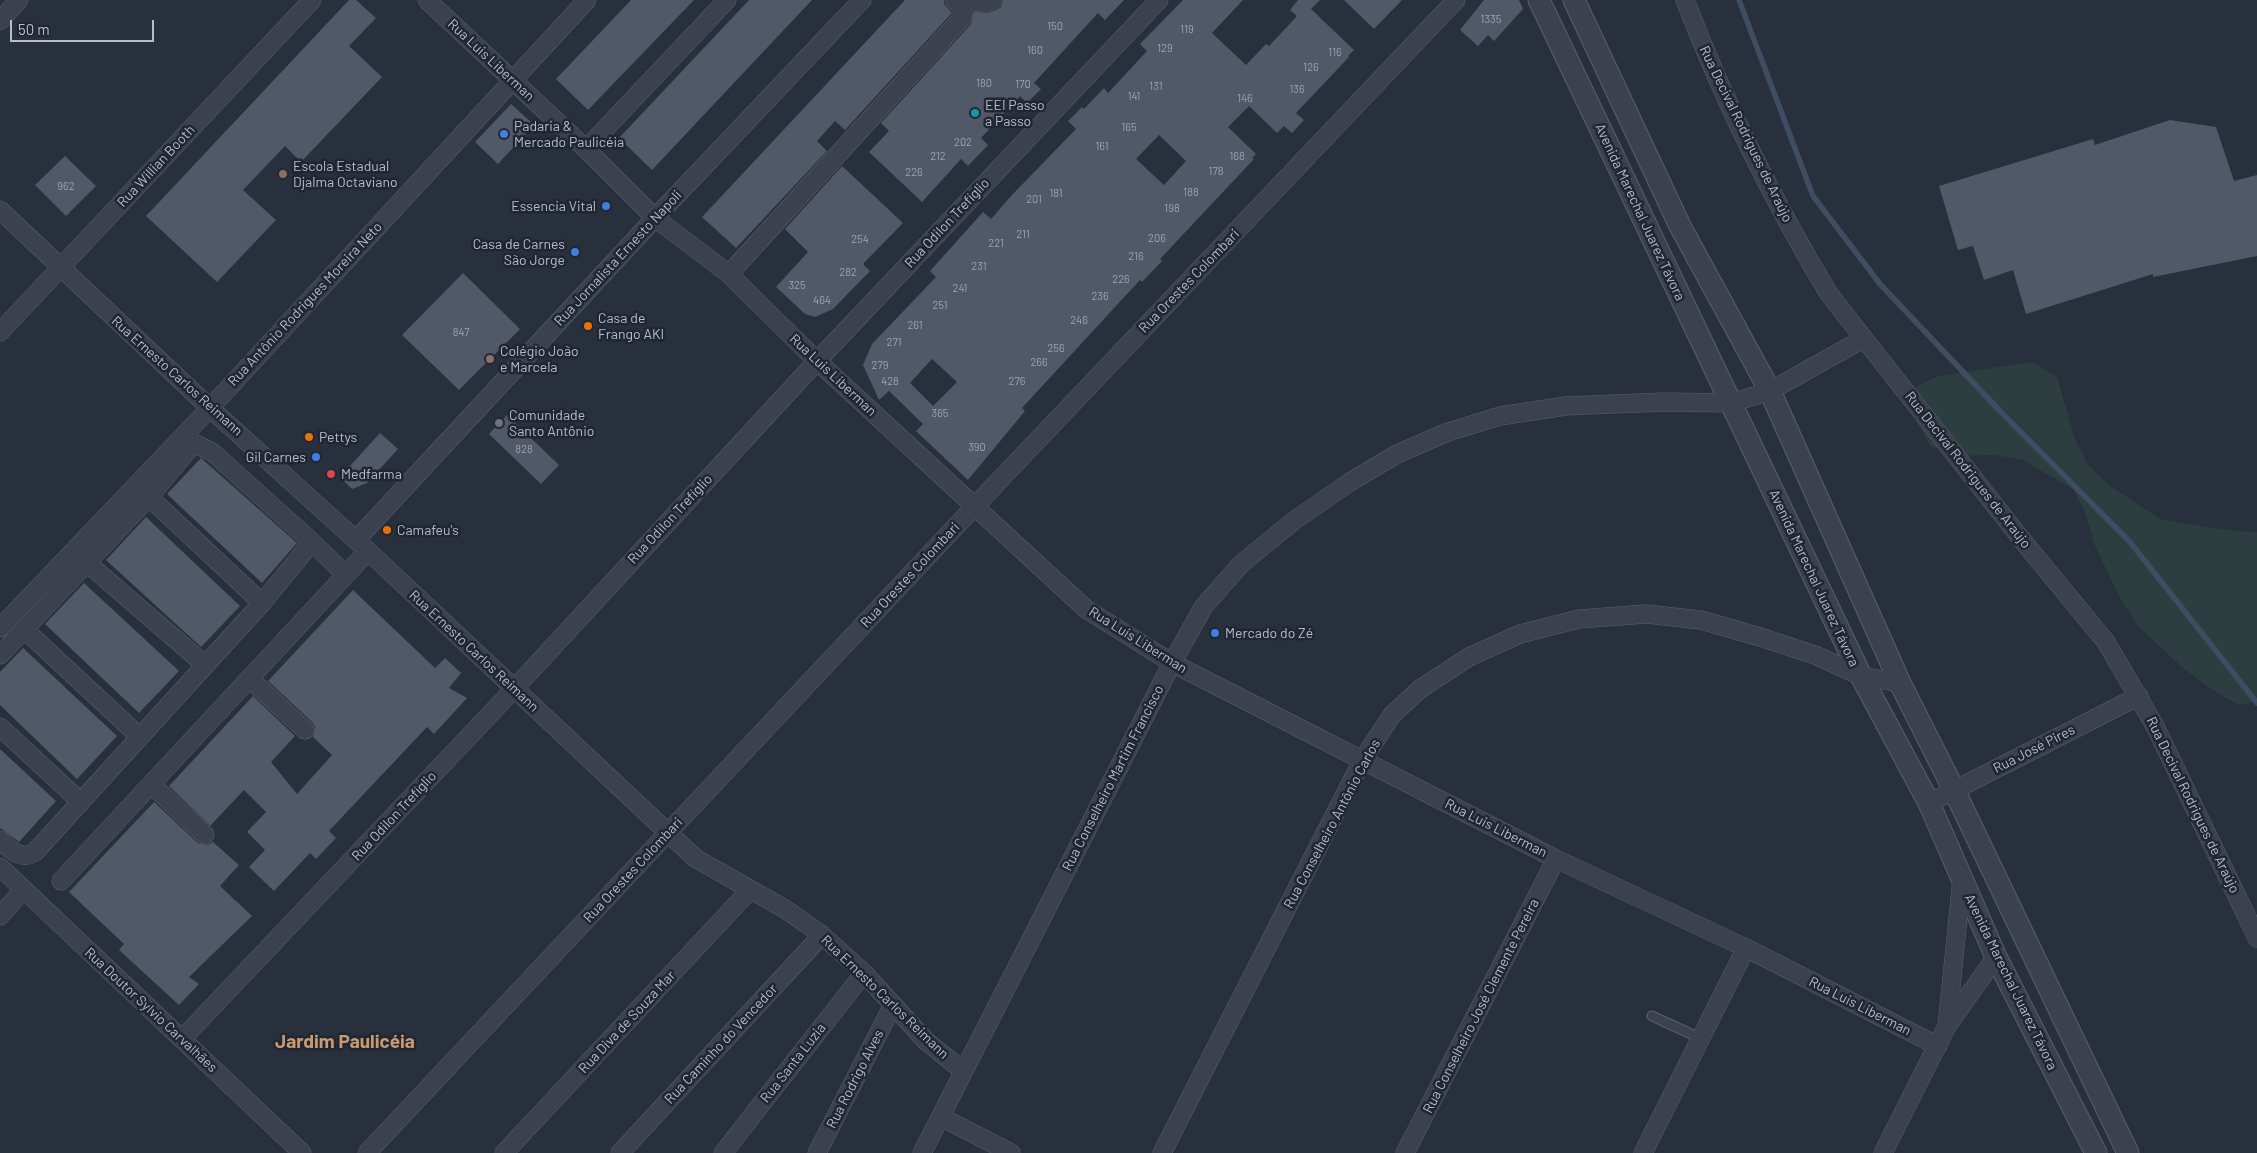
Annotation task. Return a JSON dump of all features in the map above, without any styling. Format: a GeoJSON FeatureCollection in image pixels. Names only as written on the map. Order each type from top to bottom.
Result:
{"type":"FeatureCollection","features":[{"type":"Feature","properties":{"kind":"street"},"geometry":{"type":"LineString","coordinates":[[0,21],[19,0]]}},
{"type":"Feature","properties":{"kind":"street","name":"Rua Willian Booth"},"geometry":{"type":"LineString","coordinates":[[0,332],[312,0]]}},
{"type":"Feature","properties":{"kind":"street","name":"Rua Luis Liberman"},"geometry":{"type":"LineString","coordinates":[[427,0],[586,149],[655,218],[729,274],[816,361],[1086,609],[1172,663],[1556,859],[1746,948],[1938,1046]]}},
{"type":"Feature","properties":{"kind":"street","name":"Rua Antônio Rodrigues Moreira Neto"},"geometry":{"type":"LineString","coordinates":[[0,628],[80,556],[210,408],[511,80],[587,0]]}},
{"type":"Feature","properties":{"kind":"street"},"geometry":{"type":"LineString","coordinates":[[586,149],[727,0]]}},
{"type":"Feature","properties":{"kind":"street","name":"Rua Jornalista Ernesto Napoli"},"geometry":{"type":"LineString","coordinates":[[61,881],[346,575],[362,545],[655,218],[862,0]]}},
{"type":"Feature","properties":{"kind":"street"},"geometry":{"type":"LineString","coordinates":[[729,274],[963,17],[962,7],[954,0]]}},
{"type":"Feature","properties":{"kind":"street"},"geometry":{"type":"LineString","coordinates":[[972,0],[984,3],[993,0]]}},
{"type":"Feature","properties":{"kind":"street","name":"Rua Odilon Trefíglio"},"geometry":{"type":"LineString","coordinates":[[182,1039],[514,689],[816,361],[1159,0]]}},
{"type":"Feature","properties":{"kind":"street","name":"Rua Orestes Colombari"},"geometry":{"type":"LineString","coordinates":[[367,1153],[975,506],[1456,0]]}},
{"type":"Feature","properties":{"kind":"street","name":"Avenida Marechal Juarez Távora"},"geometry":{"type":"LineString","coordinates":[[1539,0],[1861,676],[1929,803],[1996,957],[2096,1153]]}},
{"type":"Feature","properties":{"kind":"street"},"geometry":{"type":"LineString","coordinates":[[1574,0],[1680,226],[1770,391],[1900,683],[1954,790],[2128,1153]]}},
{"type":"Feature","properties":{"kind":"street","name":"Rua Decival Rodrigues de Araújo"},"geometry":{"type":"LineString","coordinates":[[1685,0],[1705,52],[1805,253],[1829,294],[2022,540],[2106,642],[2139,696],[2257,938]]}},
{"type":"Feature","properties":{"kind":"street","name":"Rua Ernesto Carlos Reimann"},"geometry":{"type":"LineString","coordinates":[[0,210],[210,408],[362,545],[695,858],[785,909],[822,935],[864,973],[926,1041],[962,1070]]}},
{"type":"Feature","properties":{"kind":"street","name":"Rua Conselheiro Martim Francisco"},"geometry":{"type":"LineString","coordinates":[[922,1153],[962,1070],[1172,663],[1204,606],[1241,564],[1303,514],[1350,482],[1397,454],[1448,432],[1500,416],[1566,406],[1663,402],[1731,403],[1770,391],[1863,339]]}},
{"type":"Feature","properties":{"kind":"street"},"geometry":{"type":"LineString","coordinates":[[0,655],[24,629],[80,556],[149,497],[193,445],[200,444],[218,458],[346,575]]}},
{"type":"Feature","properties":{"kind":"street"},"geometry":{"type":"LineString","coordinates":[[149,497],[262,603]]}},
{"type":"Feature","properties":{"kind":"street"},"geometry":{"type":"LineString","coordinates":[[0,840],[8,848],[22,856],[30,856],[140,737],[204,664],[262,603],[312,542]]}},
{"type":"Feature","properties":{"kind":"street"},"geometry":{"type":"LineString","coordinates":[[80,556],[204,664]]}},
{"type":"Feature","properties":{"kind":"street","name":"Rua Conselheiro Antônio Carlos"},"geometry":{"type":"LineString","coordinates":[[1162,1153],[1363,759],[1392,715],[1420,689],[1469,657],[1520,634],[1579,619],[1646,614],[1701,620],[1815,655],[1861,676],[1900,683]]}},
{"type":"Feature","properties":{"kind":"street"},"geometry":{"type":"LineString","coordinates":[[24,629],[140,737]]}},
{"type":"Feature","properties":{"kind":"street"},"geometry":{"type":"LineString","coordinates":[[250,679],[305,730]]}},
{"type":"Feature","properties":{"kind":"street","name":"Rua José Pires"},"geometry":{"type":"LineString","coordinates":[[1929,803],[2139,696]]}},
{"type":"Feature","properties":{"kind":"street"},"geometry":{"type":"LineString","coordinates":[[0,727],[81,802]]}},
{"type":"Feature","properties":{"kind":"street"},"geometry":{"type":"LineString","coordinates":[[151,784],[205,834]]}},
{"type":"Feature","properties":{"kind":"street","name":"Rua Conselheiro José Clemente Pereira"},"geometry":{"type":"LineString","coordinates":[[1405,1153],[1556,859]]}},
{"type":"Feature","properties":{"kind":"street","name":"Rua Doutor Sylvio Carvalhães"},"geometry":{"type":"LineString","coordinates":[[0,867],[302,1153]]}},
{"type":"Feature","properties":{"kind":"street"},"geometry":{"type":"LineString","coordinates":[[1947,1026],[1962,879]]}},
{"type":"Feature","properties":{"kind":"street"},"geometry":{"type":"LineString","coordinates":[[0,916],[23,890]]}},
{"type":"Feature","properties":{"kind":"street","name":"Rua Diva de Souza Mar"},"geometry":{"type":"LineString","coordinates":[[504,1153],[750,890]]}},
{"type":"Feature","properties":{"kind":"street","name":"Rua Caminho do Vencedor"},"geometry":{"type":"LineString","coordinates":[[620,1153],[822,935]]}},
{"type":"Feature","properties":{"kind":"street"},"geometry":{"type":"LineString","coordinates":[[1643,1153],[1746,948]]}},
{"type":"Feature","properties":{"kind":"street"},"geometry":{"type":"LineString","coordinates":[[1883,1153],[1947,1026],[1996,957]]}},
{"type":"Feature","properties":{"kind":"street","name":"Rua Santa Luzia"},"geometry":{"type":"LineString","coordinates":[[723,1153],[864,973]]}},
{"type":"Feature","properties":{"kind":"street","name":"Rua Rodrigo Alves"},"geometry":{"type":"LineString","coordinates":[[817,1153],[893,1005]]}},
{"type":"Feature","properties":{"kind":"street"},"geometry":{"type":"LineString","coordinates":[[940,1117],[1011,1153]]}},
{"type":"Feature","properties":{"kind":"lane"},"geometry":{"type":"LineString","coordinates":[[1652,1016],[1700,1038]]}},
{"type":"Feature","properties":{"kind":"shaded area"},"geometry":{"type":"Polygon","coordinates":[[[2032,362],[2057,377],[2075,439],[2088,465],[2109,485],[2160,519],[2217,529],[2257,532],[2257,702],[2238,705],[2207,686],[2182,667],[2139,627],[2122,602],[2095,546],[2086,515],[2074,490],[2023,460],[1995,455],[1959,456],[1930,446],[1917,421],[1912,389],[1938,376],[2032,362]]]}},
{"type":"Feature","properties":{"kind":"building"},"geometry":{"type":"Polygon","coordinates":[[[349,0],[356,0],[376,18],[349,46],[382,77],[301,162],[285,146],[243,190],[276,220],[217,282],[146,216],[349,0]]]}},
{"type":"Feature","properties":{"kind":"building"},"geometry":{"type":"Polygon","coordinates":[[[631,0],[694,0],[588,110],[556,79],[631,0]]]}},
{"type":"Feature","properties":{"kind":"building"},"geometry":{"type":"Polygon","coordinates":[[[749,0],[812,0],[652,170],[619,138],[749,0]]]}},
{"type":"Feature","properties":{"kind":"building"},"geometry":{"type":"Polygon","coordinates":[[[905,0],[944,0],[944,4],[952,13],[845,130],[835,121],[817,141],[827,151],[736,248],[702,217],[905,0]]]}},
{"type":"Feature","properties":{"kind":"building"},"geometry":{"type":"Polygon","coordinates":[[[1003,0],[1124,0],[1105,20],[1098,13],[1034,83],[1041,89],[1027,103],[1020,96],[981,138],[988,145],[968,166],[961,159],[922,202],[869,152],[889,131],[881,123],[971,24],[973,11],[987,13],[996,10],[1001,7],[1003,0]]]}},
{"type":"Feature","properties":{"kind":"building"},"geometry":{"type":"Polygon","coordinates":[[[1183,0],[1243,0],[1212,33],[1246,65],[1266,44],[1269,46],[1297,16],[1290,10],[1298,0],[1320,0],[1311,9],[1354,50],[1296,113],[1304,120],[1292,133],[1284,126],[1277,133],[1249,106],[1228,127],[1256,154],[1252,158],[1254,159],[1160,259],[1162,261],[1142,282],[1140,280],[1022,408],[1025,411],[968,480],[916,431],[923,424],[889,391],[879,400],[863,365],[872,344],[936,277],[930,271],[983,212],[991,219],[1076,129],[1068,121],[1082,107],[1084,109],[1104,88],[1108,93],[1147,51],[1140,44],[1183,0]],[[1159,135],[1136,159],[1164,185],[1186,161],[1159,135]],[[932,359],[910,383],[933,406],[957,382],[932,359]]]}},
{"type":"Feature","properties":{"kind":"building"},"geometry":{"type":"Polygon","coordinates":[[[1344,0],[1402,0],[1374,29],[1344,0]]]}},
{"type":"Feature","properties":{"kind":"building"},"geometry":{"type":"Polygon","coordinates":[[[1484,0],[1519,0],[1523,9],[1494,41],[1488,35],[1478,46],[1460,30],[1484,0]]]}},
{"type":"Feature","properties":{"kind":"building","name":"Padaria & Mercado Paulicéia"},"geometry":{"type":"Polygon","coordinates":[[[511,104],[534,125],[498,164],[475,142],[511,104]]]}},
{"type":"Feature","properties":{"kind":"building"},"geometry":{"type":"Polygon","coordinates":[[[2170,120],[2216,127],[2234,181],[2257,175],[2257,256],[2153,277],[2153,274],[2026,314],[2013,270],[1984,280],[1973,246],[1958,250],[1939,186],[2093,139],[2095,145],[2170,120]]]}},
{"type":"Feature","properties":{"kind":"building"},"geometry":{"type":"Polygon","coordinates":[[[65,156],[96,186],[66,216],[35,185],[65,156]]]}},
{"type":"Feature","properties":{"kind":"building"},"geometry":{"type":"Polygon","coordinates":[[[842,166],[903,223],[863,264],[870,271],[833,309],[815,317],[805,314],[776,287],[808,252],[785,229],[842,166]]]}},
{"type":"Feature","properties":{"kind":"building","name":"Colégio João e Marcela"},"geometry":{"type":"Polygon","coordinates":[[[463,273],[520,329],[459,390],[402,335],[463,273]]]}},
{"type":"Feature","properties":{"kind":"building","name":"Comunidade Santo Antônio"},"geometry":{"type":"Polygon","coordinates":[[[507,415],[559,465],[541,484],[489,434],[507,415]]]}},
{"type":"Feature","properties":{"kind":"building"},"geometry":{"type":"Polygon","coordinates":[[[380,433],[398,449],[367,483],[352,489],[340,477],[380,433]]]}},
{"type":"Feature","properties":{"kind":"building"},"geometry":{"type":"Polygon","coordinates":[[[201,458],[297,543],[262,583],[167,494],[201,458]]]}},
{"type":"Feature","properties":{"kind":"building"},"geometry":{"type":"Polygon","coordinates":[[[146,517],[240,606],[201,647],[106,560],[146,517]]]}},
{"type":"Feature","properties":{"kind":"building"},"geometry":{"type":"Polygon","coordinates":[[[84,583],[179,671],[139,713],[45,624],[84,583]]]}},
{"type":"Feature","properties":{"kind":"building"},"geometry":{"type":"Polygon","coordinates":[[[353,590],[435,668],[445,658],[461,673],[449,688],[467,698],[434,734],[427,727],[329,831],[336,838],[316,859],[310,853],[274,891],[249,867],[265,850],[247,832],[266,812],[244,790],[210,826],[169,786],[253,696],[295,736],[271,762],[297,794],[332,755],[313,737],[315,727],[312,722],[268,681],[353,590]]]}},
{"type":"Feature","properties":{"kind":"building"},"geometry":{"type":"Polygon","coordinates":[[[23,648],[117,736],[77,779],[0,705],[0,672],[23,648]]]}},
{"type":"Feature","properties":{"kind":"building"},"geometry":{"type":"Polygon","coordinates":[[[0,749],[56,801],[19,842],[0,828],[0,749]]]}},
{"type":"Feature","properties":{"kind":"building"},"geometry":{"type":"Polygon","coordinates":[[[154,802],[198,843],[208,845],[213,842],[239,865],[220,886],[252,916],[189,977],[199,984],[179,1005],[119,950],[124,944],[69,892],[154,802]]]}},
{"type":"Feature","properties":{"kind":"waterway"},"geometry":{"type":"LineString","coordinates":[[1739,0],[1813,196],[1880,284],[2000,411],[2130,542],[2257,703]]}},
{"type":"Feature","properties":{"kind":"place","name":"EEI Passo a Passo"},"geometry":{"type":"Point","coordinates":[975,113]}},
{"type":"Feature","properties":{"kind":"place","name":"Padaria & Mercado Paulicéia"},"geometry":{"type":"Point","coordinates":[504,134]}},
{"type":"Feature","properties":{"kind":"place","name":"Escola Estadual Djalma Octaviano"},"geometry":{"type":"Point","coordinates":[283,174]}},
{"type":"Feature","properties":{"kind":"place","name":"Essencia Vital"},"geometry":{"type":"Point","coordinates":[606,206]}},
{"type":"Feature","properties":{"kind":"place","name":"Casa de Carnes São Jorge"},"geometry":{"type":"Point","coordinates":[575,252]}},
{"type":"Feature","properties":{"kind":"place","name":"Casa de Frango AKI"},"geometry":{"type":"Point","coordinates":[588,326]}},
{"type":"Feature","properties":{"kind":"place","name":"Colégio João e Marcela"},"geometry":{"type":"Point","coordinates":[490,359]}},
{"type":"Feature","properties":{"kind":"place","name":"Comunidade Santo Antônio"},"geometry":{"type":"Point","coordinates":[499,423]}},
{"type":"Feature","properties":{"kind":"place","name":"Pettys"},"geometry":{"type":"Point","coordinates":[309,437]}},
{"type":"Feature","properties":{"kind":"place","name":"Gil Carnes"},"geometry":{"type":"Point","coordinates":[316,457]}},
{"type":"Feature","properties":{"kind":"place","name":"Medfarma"},"geometry":{"type":"Point","coordinates":[331,474]}},
{"type":"Feature","properties":{"kind":"place","name":"Camafeu's"},"geometry":{"type":"Point","coordinates":[387,530]}},
{"type":"Feature","properties":{"kind":"place","name":"Mercado do Zé"},"geometry":{"type":"Point","coordinates":[1215,633]}},
{"type":"Feature","properties":{"kind":"district","name":"Jardim Paulicéia"},"geometry":{"type":"Point","coordinates":[345,1042]}}]}
